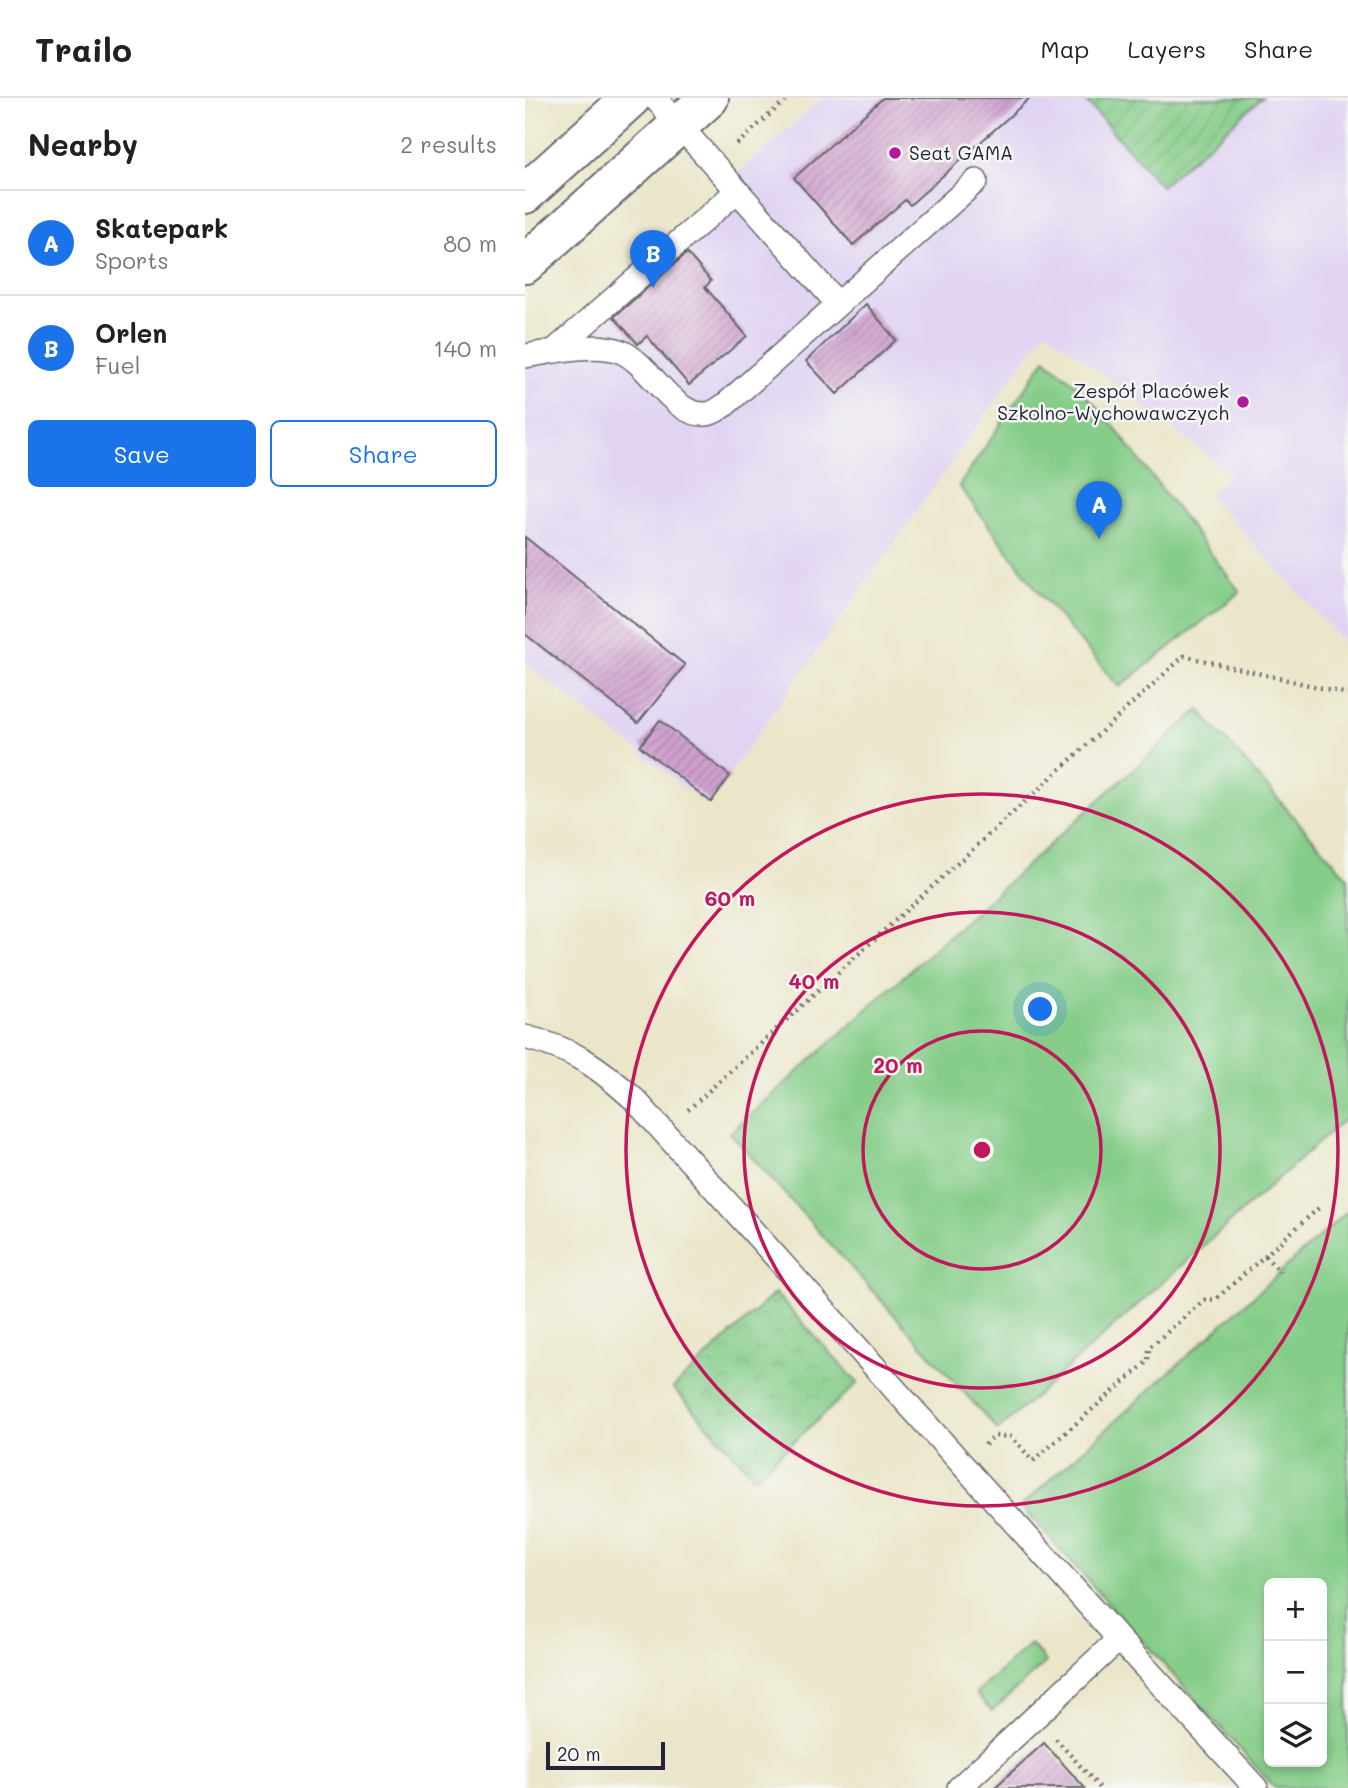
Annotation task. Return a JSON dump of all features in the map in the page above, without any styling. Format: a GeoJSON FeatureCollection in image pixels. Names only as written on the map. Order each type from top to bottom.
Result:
{"type":"FeatureCollection","features":[{"type":"Feature","properties":{"kind":"main road"},"geometry":{"type":"LineString","coordinates":[[525,194],[631,98]]}},
{"type":"Feature","properties":{"kind":"main road"},"geometry":{"type":"LineString","coordinates":[[525,264],[667,112],[709,98]]}},
{"type":"Feature","properties":{"kind":"lane"},"geometry":{"type":"LineString","coordinates":[[667,112],[838,304]]}},
{"type":"Feature","properties":{"kind":"lane"},"geometry":{"type":"LineString","coordinates":[[525,356],[593,348],[620,351],[640,363],[675,401],[691,412],[709,414],[725,405],[976,181]]}},
{"type":"Feature","properties":{"kind":"lane"},"geometry":{"type":"LineString","coordinates":[[554,351],[736,192]]}},
{"type":"Feature","properties":{"kind":"lane"},"geometry":{"type":"LineString","coordinates":[[525,1037],[573,1053],[596,1066],[636,1101],[1256,1788]]}},
{"type":"Feature","properties":{"kind":"lane"},"geometry":{"type":"LineString","coordinates":[[959,1788],[1119,1639]]}},
{"type":"Feature","properties":{"kind":"path"},"geometry":{"type":"LineString","coordinates":[[664,1132],[1184,656],[1348,694]]}},
{"type":"Feature","properties":{"kind":"path"},"geometry":{"type":"LineString","coordinates":[[963,1464],[994,1436],[1012,1437],[1033,1461],[1148,1362],[1149,1348],[1204,1300],[1216,1299],[1321,1206]]}},
{"type":"Feature","properties":{"kind":"path"},"geometry":{"type":"LineString","coordinates":[[1265,1256],[1280,1272]]}},
{"type":"Feature","properties":{"kind":"path"},"geometry":{"type":"LineString","coordinates":[[1036,1717],[1100,1788]]}},
{"type":"Feature","properties":{"kind":"shaded area"},"geometry":{"type":"Polygon","coordinates":[[[822,98],[1083,98],[1161,186],[1262,98],[1348,98],[1348,647],[1209,495],[1231,474],[1046,330],[707,805],[525,662],[525,362],[822,98]]]}},
{"type":"Feature","properties":{"kind":"green space"},"geometry":{"type":"Polygon","coordinates":[[[1083,98],[1262,98],[1161,186],[1083,98]]]}},
{"type":"Feature","properties":{"kind":"green space"},"geometry":{"type":"Polygon","coordinates":[[[1045,359],[1078,386],[1113,425],[1240,592],[1119,687],[1041,595],[959,486],[1045,359]]]}},
{"type":"Feature","properties":{"kind":"green space"},"geometry":{"type":"Polygon","coordinates":[[[1199,710],[1348,878],[1348,1116],[998,1430],[730,1133],[1199,710]]]}},
{"type":"Feature","properties":{"kind":"green space"},"geometry":{"type":"Polygon","coordinates":[[[1348,1211],[1348,1788],[1275,1788],[1021,1506],[1348,1211]]]}},
{"type":"Feature","properties":{"kind":"green space"},"geometry":{"type":"Polygon","coordinates":[[[775,1293],[858,1383],[755,1477],[673,1388],[775,1293]]]}},
{"type":"Feature","properties":{"kind":"green space"},"geometry":{"type":"Polygon","coordinates":[[[1030,1644],[1046,1662],[992,1711],[976,1693],[1030,1644]]]}},
{"type":"Feature","properties":{"kind":"building","name":"Seat GAMA"},"geometry":{"type":"Polygon","coordinates":[[[883,98],[1030,98],[910,205],[905,200],[853,245],[794,178],[883,98]]]}},
{"type":"Feature","properties":{"kind":"building"},"geometry":{"type":"Polygon","coordinates":[[[687,253],[711,281],[705,287],[747,336],[689,385],[647,336],[638,344],[614,317],[687,253]]]}},
{"type":"Feature","properties":{"kind":"building"},"geometry":{"type":"Polygon","coordinates":[[[866,304],[896,340],[837,394],[806,361],[866,304]]]}},
{"type":"Feature","properties":{"kind":"building"},"geometry":{"type":"Polygon","coordinates":[[[525,537],[685,665],[638,723],[525,634],[525,537]]]}},
{"type":"Feature","properties":{"kind":"building"},"geometry":{"type":"Polygon","coordinates":[[[660,720],[730,776],[711,802],[640,746],[660,720]]]}},
{"type":"Feature","properties":{"kind":"building"},"geometry":{"type":"Polygon","coordinates":[[[1044,1743],[1085,1788],[994,1788],[1044,1743]]]}},
{"type":"Feature","properties":{"kind":"place","name":"Seat GAMA"},"geometry":{"type":"Point","coordinates":[895,153]}},
{"type":"Feature","properties":{"kind":"place","name":"Orlen"},"geometry":{"type":"Point","coordinates":[653,288]}},
{"type":"Feature","properties":{"kind":"place","name":"Zespół Placówek Szkolno-Wychowawczych"},"geometry":{"type":"Point","coordinates":[1243,402]}},
{"type":"Feature","properties":{"kind":"place","name":"Skatepark"},"geometry":{"type":"Point","coordinates":[1099,539]}}]}
